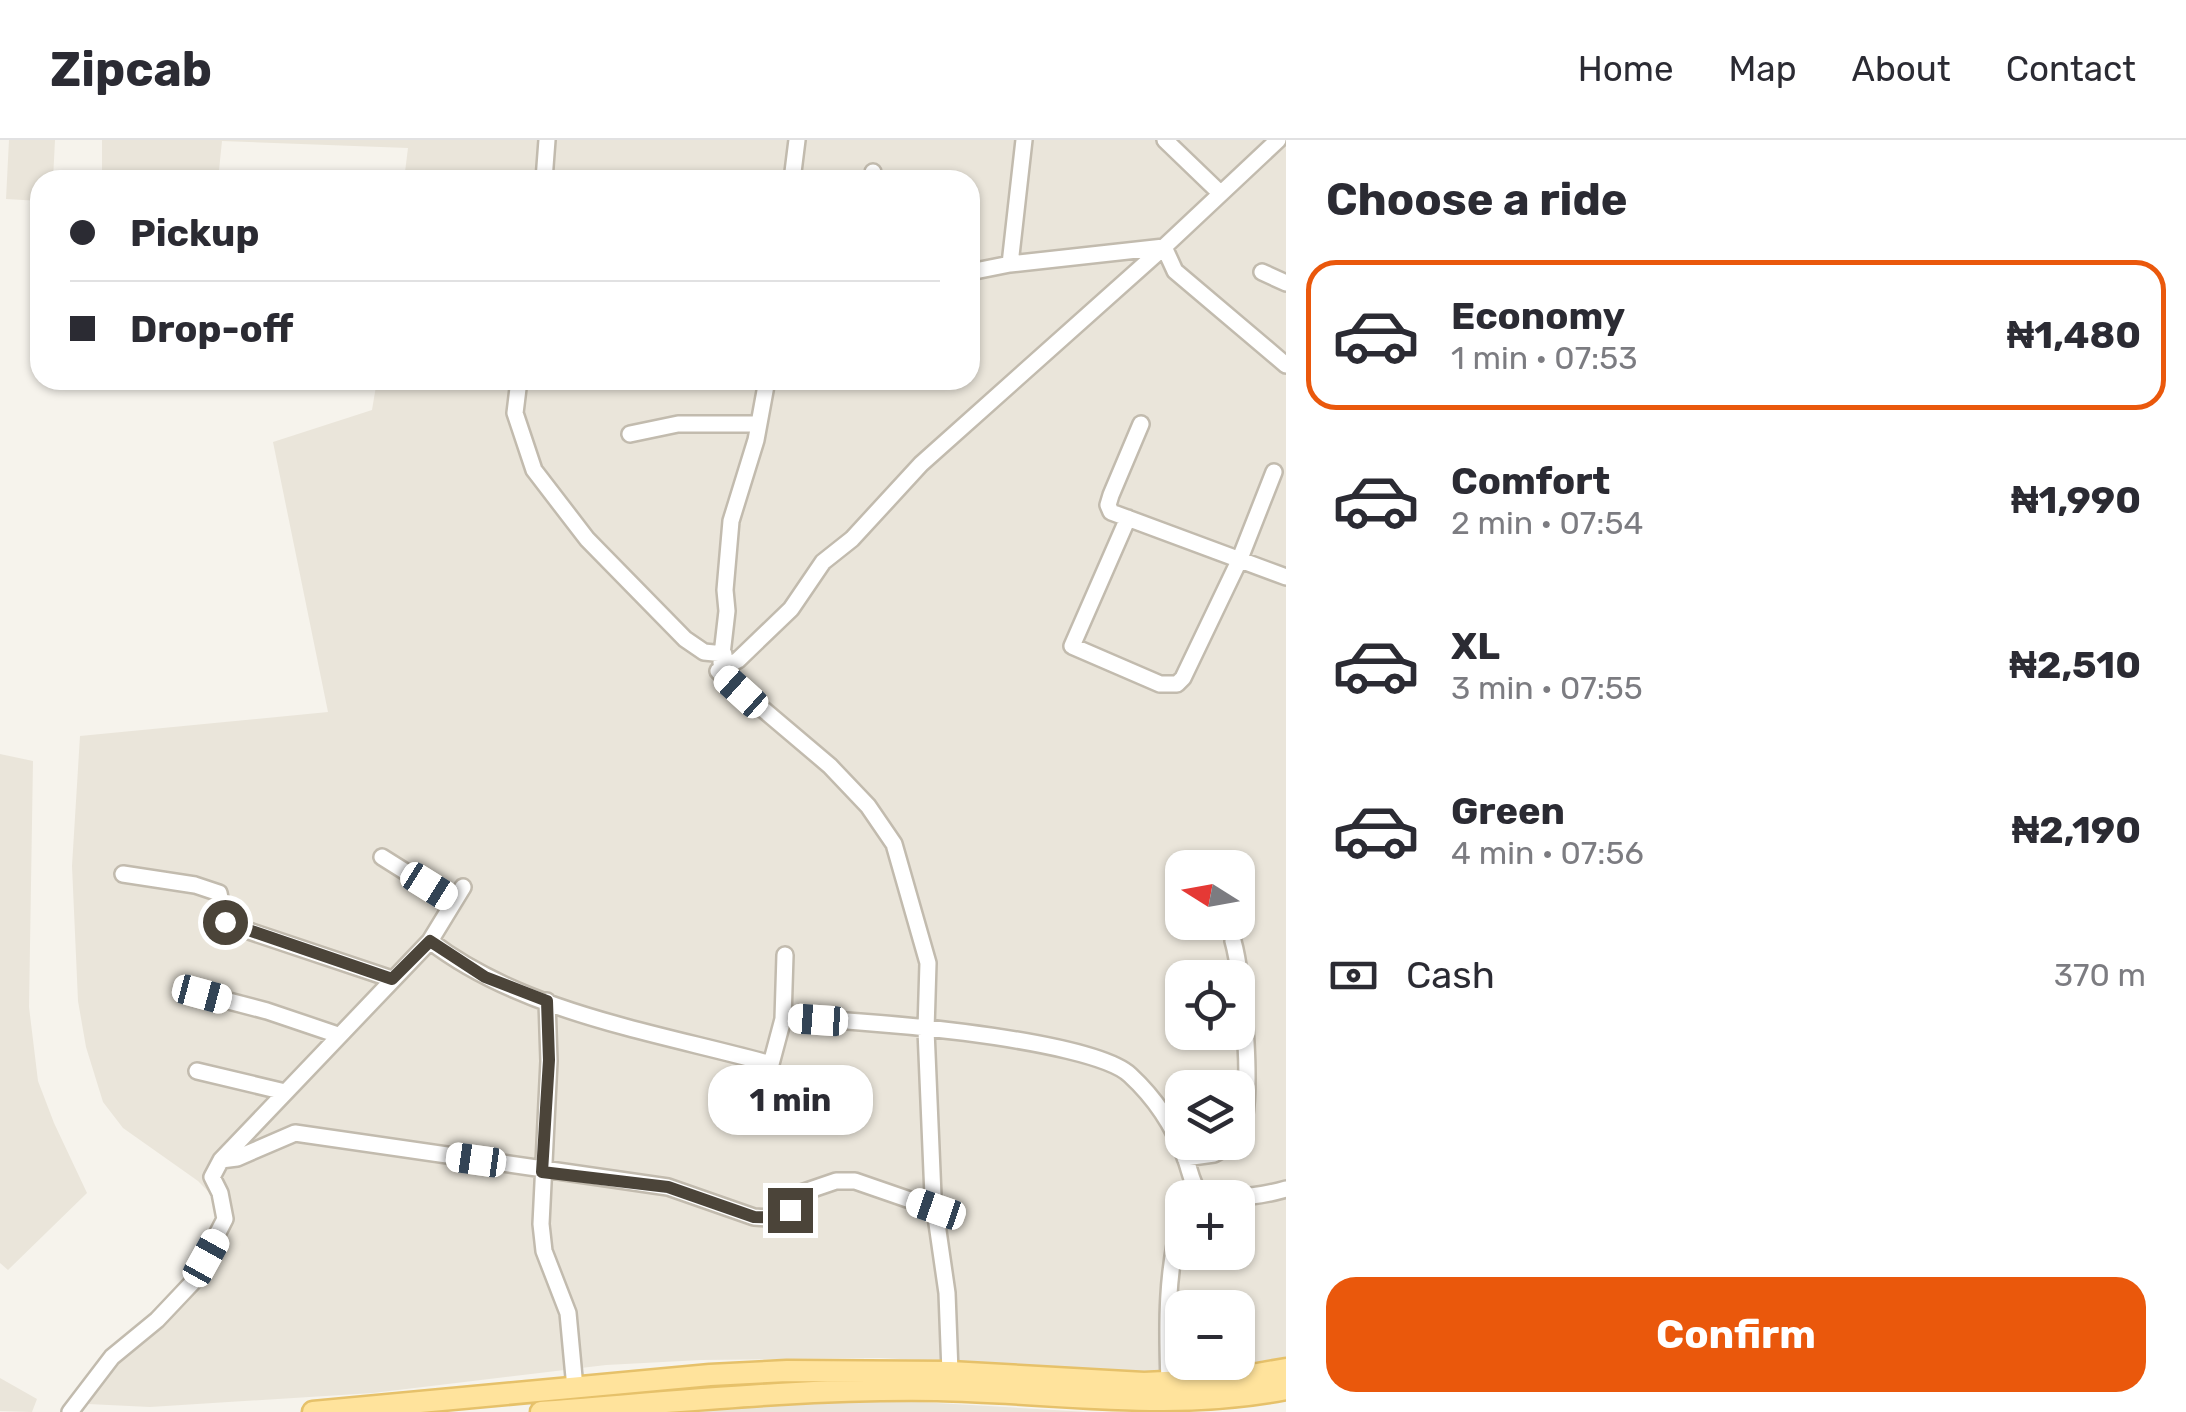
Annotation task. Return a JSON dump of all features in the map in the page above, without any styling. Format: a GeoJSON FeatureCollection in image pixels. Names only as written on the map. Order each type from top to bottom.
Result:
{"type":"FeatureCollection","features":[{"type":"Feature","properties":{"kind":"main road"},"geometry":{"type":"LineString","coordinates":[[313,1412],[482,1404],[575,1388],[768,1372],[950,1372],[1094,1382],[1169,1382],[1230,1379],[1286,1370]]}},
{"type":"Feature","properties":{"kind":"main road"},"geometry":{"type":"LineString","coordinates":[[542,1412],[641,1408],[788,1391],[958,1391],[1211,1405],[1286,1390]]}},
{"type":"Feature","properties":{"kind":"street"},"geometry":{"type":"LineString","coordinates":[[545,170],[547,140]]}},
{"type":"Feature","properties":{"kind":"street"},"geometry":{"type":"LineString","coordinates":[[793,170],[797,140]]}},
{"type":"Feature","properties":{"kind":"street"},"geometry":{"type":"LineString","coordinates":[[1010,264],[1024,140]]}},
{"type":"Feature","properties":{"kind":"street"},"geometry":{"type":"LineString","coordinates":[[1165,140],[1219,192]]}},
{"type":"Feature","properties":{"kind":"street"},"geometry":{"type":"LineString","coordinates":[[718,671],[738,660],[791,609],[823,562],[852,540],[921,464],[1278,140]]}},
{"type":"Feature","properties":{"kind":"street"},"geometry":{"type":"LineString","coordinates":[[1264,154],[1286,158]]}},
{"type":"Feature","properties":{"kind":"street"},"geometry":{"type":"LineString","coordinates":[[980,270],[1164,247]]}},
{"type":"Feature","properties":{"kind":"street"},"geometry":{"type":"LineString","coordinates":[[1164,247],[1174,271],[1286,365]]}},
{"type":"Feature","properties":{"kind":"street"},"geometry":{"type":"LineString","coordinates":[[1262,272],[1286,284]]}},
{"type":"Feature","properties":{"kind":"street"},"geometry":{"type":"LineString","coordinates":[[518,390],[515,413],[534,470],[587,539],[685,639],[704,652],[724,654]]}},
{"type":"Feature","properties":{"kind":"street"},"geometry":{"type":"LineString","coordinates":[[718,671],[724,654],[730,521],[765,390]]}},
{"type":"Feature","properties":{"kind":"street"},"geometry":{"type":"LineString","coordinates":[[630,434],[678,424],[759,424]]}},
{"type":"Feature","properties":{"kind":"street"},"geometry":{"type":"LineString","coordinates":[[1142,424],[1108,505],[1111,512],[1286,577]]}},
{"type":"Feature","properties":{"kind":"street"},"geometry":{"type":"LineString","coordinates":[[1128,518],[1072,646],[1160,684],[1178,684],[1239,561],[1274,472]]}},
{"type":"Feature","properties":{"kind":"street"},"geometry":{"type":"LineString","coordinates":[[718,671],[830,766],[868,806],[894,844],[928,963],[926,1030],[950,1372]]}},
{"type":"Feature","properties":{"kind":"street"},"geometry":{"type":"LineString","coordinates":[[382,857],[452,901]]}},
{"type":"Feature","properties":{"kind":"street"},"geometry":{"type":"LineString","coordinates":[[123,874],[196,885],[219,893],[225,922],[392,979]]}},
{"type":"Feature","properties":{"kind":"street"},"geometry":{"type":"LineString","coordinates":[[70,1412],[112,1357],[157,1320],[192,1283],[225,1220],[220,1193],[212,1177],[221,1160],[430,941],[463,886]]}},
{"type":"Feature","properties":{"kind":"street"},"geometry":{"type":"LineString","coordinates":[[430,941],[485,977],[547,1001],[770,1064]]}},
{"type":"Feature","properties":{"kind":"street"},"geometry":{"type":"LineString","coordinates":[[1233,941],[1240,963],[1246,1070]]}},
{"type":"Feature","properties":{"kind":"street"},"geometry":{"type":"LineString","coordinates":[[769,1116],[770,1064],[783,1019],[785,955]]}},
{"type":"Feature","properties":{"kind":"street"},"geometry":{"type":"LineString","coordinates":[[202,994],[338,1036]]}},
{"type":"Feature","properties":{"kind":"street"},"geometry":{"type":"LineString","coordinates":[[547,1001],[549,1060],[541,1224],[544,1251],[568,1313],[575,1388]]}},
{"type":"Feature","properties":{"kind":"street"},"geometry":{"type":"LineString","coordinates":[[783,1019],[926,1030],[1060,1047],[1126,1070],[1165,1116]]}},
{"type":"Feature","properties":{"kind":"street"},"geometry":{"type":"LineString","coordinates":[[197,1070],[285,1092]]}},
{"type":"Feature","properties":{"kind":"street"},"geometry":{"type":"LineString","coordinates":[[221,1160],[237,1158],[295,1133],[542,1172],[668,1187],[754,1217],[775,1220],[785,1218],[798,1194],[836,1181],[855,1180],[936,1209]]}},
{"type":"Feature","properties":{"kind":"street"},"geometry":{"type":"LineString","coordinates":[[1255,1195],[1286,1188]]}},
{"type":"Feature","properties":{"kind":"street"},"geometry":{"type":"LineString","coordinates":[[1169,1382],[1173,1270]]}},
{"type":"Feature","properties":{"kind":"shaded area"},"geometry":{"type":"Polygon","coordinates":[[[9,140],[55,140],[54,170],[30,170],[30,200],[6,199],[9,140]]]}},
{"type":"Feature","properties":{"kind":"shaded area"},"geometry":{"type":"Polygon","coordinates":[[[102,140],[1286,140],[1286,1357],[1255,1362],[1255,1290],[1165,1290],[1165,1371],[881,1358],[701,1360],[606,1365],[373,1393],[150,1407],[88,1404],[97,1379],[199,1287],[233,1217],[198,1181],[123,1128],[103,1102],[86,1047],[78,1001],[72,866],[80,736],[328,712],[273,442],[372,410],[375,390],[980,390],[980,170],[405,170],[408,148],[222,141],[219,170],[102,170],[102,140]]]}},
{"type":"Feature","properties":{"kind":"shaded area"},"geometry":{"type":"Polygon","coordinates":[[[0,754],[33,761],[29,1007],[38,1081],[87,1193],[8,1270],[0,1263],[0,754]]]}},
{"type":"Feature","properties":{"kind":"shaded area"},"geometry":{"type":"Polygon","coordinates":[[[0,1378],[37,1399],[32,1412],[0,1411],[0,1378]]]}},
{"type":"Feature","properties":{"kind":"shaded area"},"geometry":{"type":"Polygon","coordinates":[[[902,1401],[1088,1412],[690,1412],[820,1402],[902,1401]]]}},
{"type":"Feature","properties":{"kind":"route"},"geometry":{"type":"LineString","coordinates":[[225,922],[392,979],[430,941],[485,977],[547,1001],[549,1060],[542,1172],[668,1187],[754,1217],[775,1220],[785,1218],[790,1210]]}}]}
